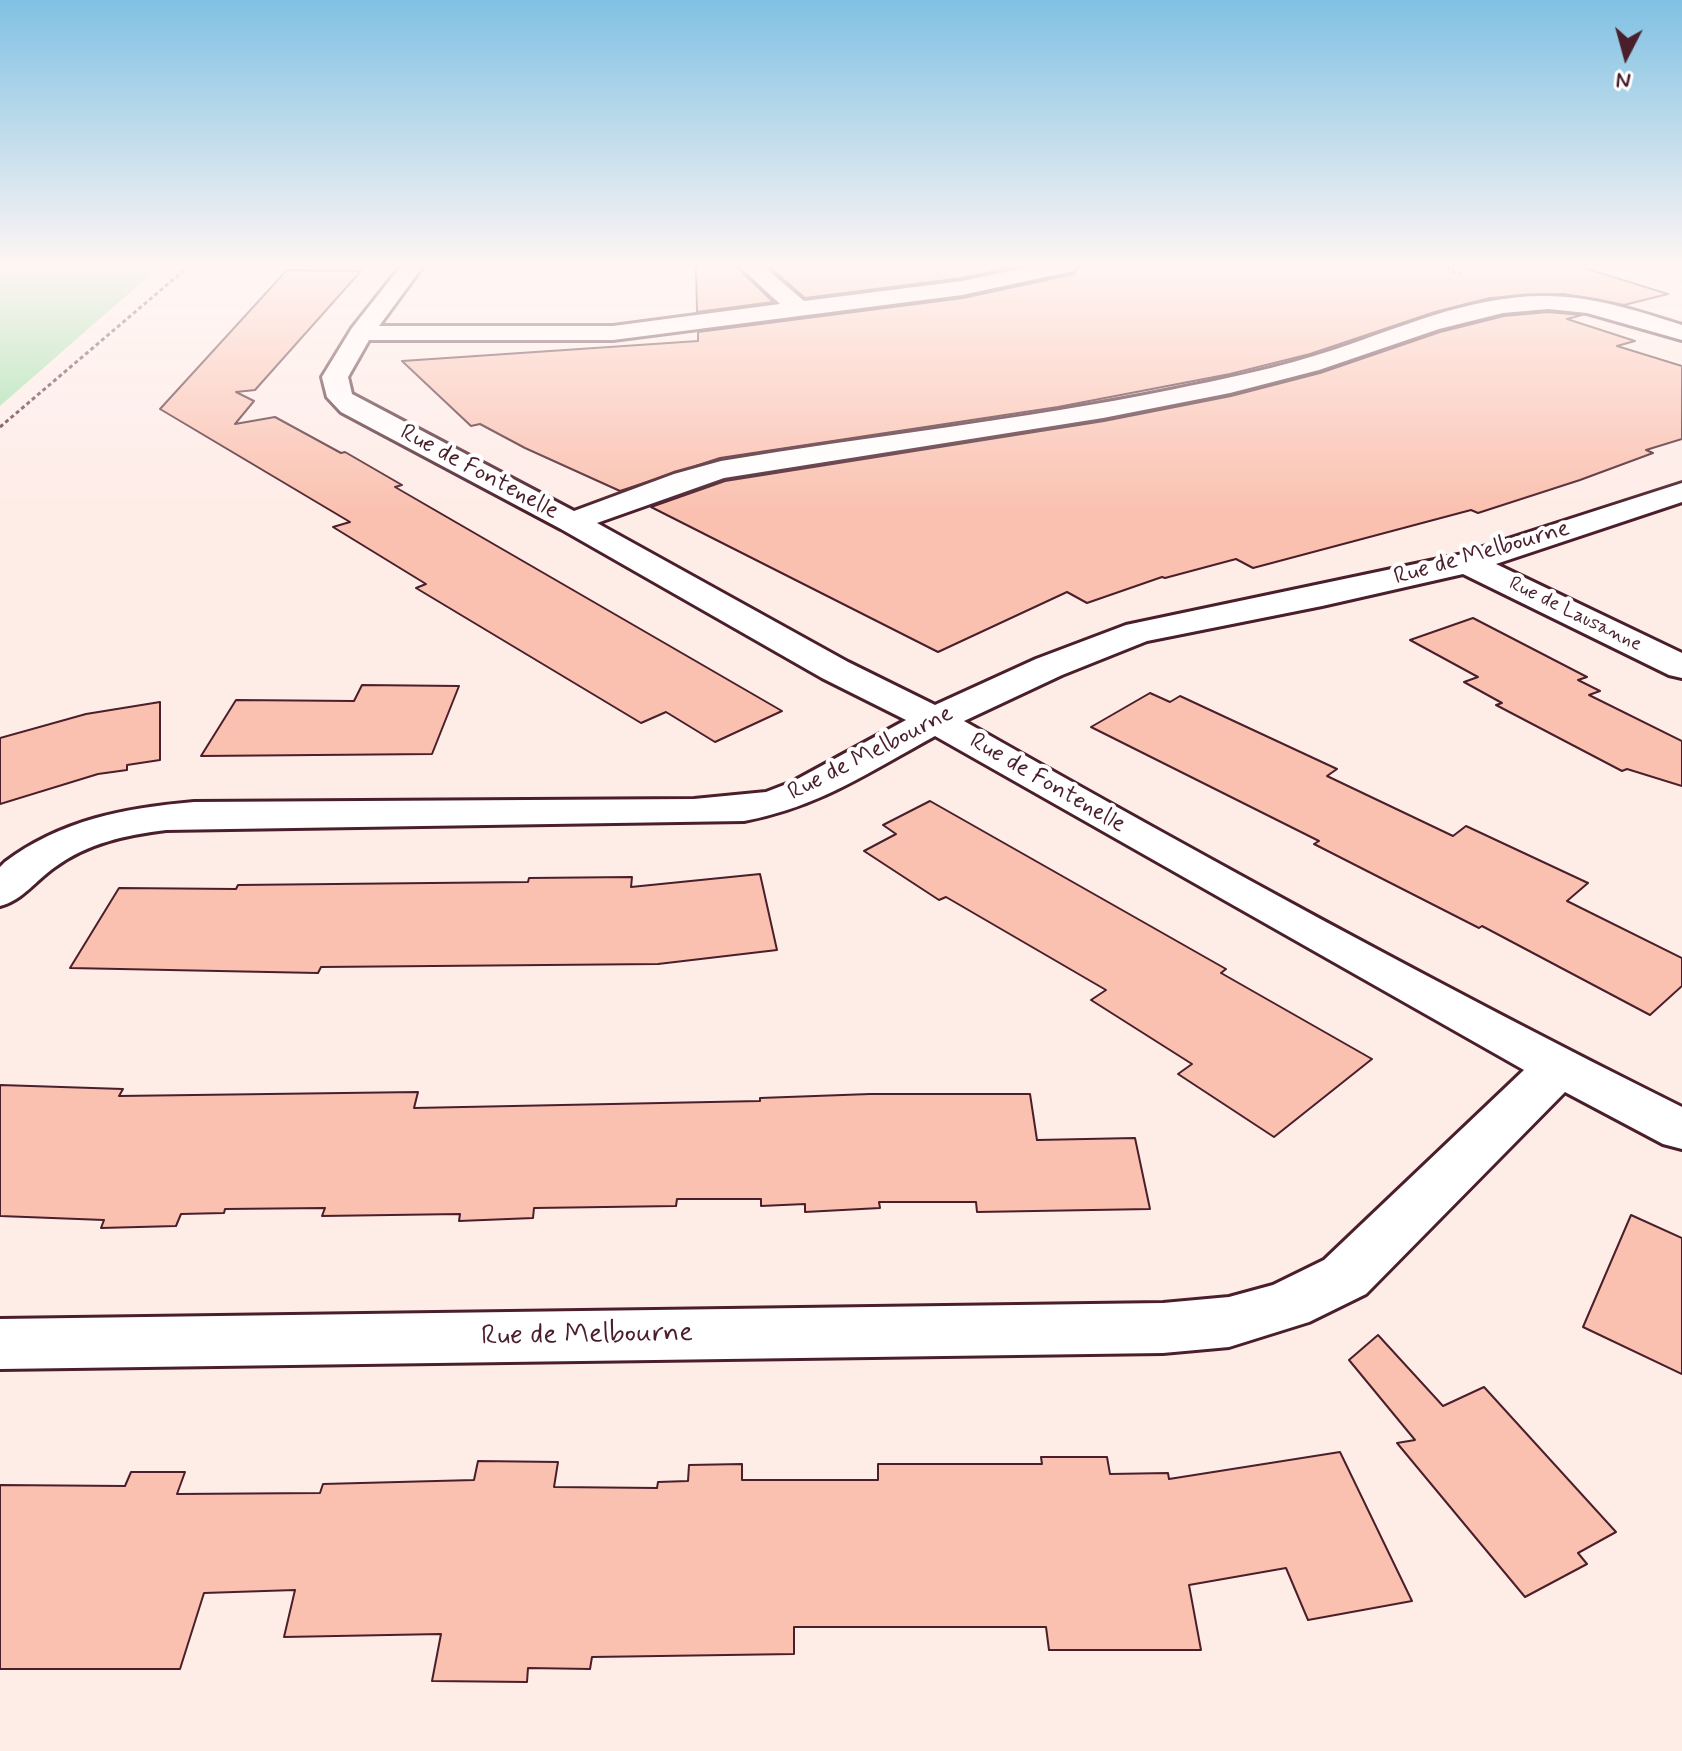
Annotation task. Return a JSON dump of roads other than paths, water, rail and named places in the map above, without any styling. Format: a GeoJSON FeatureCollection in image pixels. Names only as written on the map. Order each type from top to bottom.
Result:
{"type":"FeatureCollection","features":[{"type":"Feature","properties":{"kind":"street","name":"Rue de Fontenelle"},"geometry":{"type":"LineString","coordinates":[[352,348],[335,377],[340,397],[572,522],[835,670],[935,720],[1559,1067],[1682,1130]]}},
{"type":"Feature","properties":{"kind":"street"},"geometry":{"type":"LineString","coordinates":[[572,522],[684,480],[721,470],[1043,421],[1187,394],[1363,348]]}},
{"type":"Feature","properties":{"kind":"street","name":"Rue de Melbourne"},"geometry":{"type":"LineString","coordinates":[[0,892],[41,854],[74,837],[151,818],[744,809],[776,803],[806,791],[935,720],[1049,667],[1138,632],[1322,596],[1467,563],[1682,492]]}},
{"type":"Feature","properties":{"kind":"street","name":"Rue de Lausanne"},"geometry":{"type":"LineString","coordinates":[[1467,563],[1682,667]]}},
{"type":"Feature","properties":{"kind":"street","name":"Rue de Melbourne"},"geometry":{"type":"LineString","coordinates":[[0,1344],[1163,1328],[1229,1322],[1288,1305],[1345,1277],[1559,1067]]}}]}
